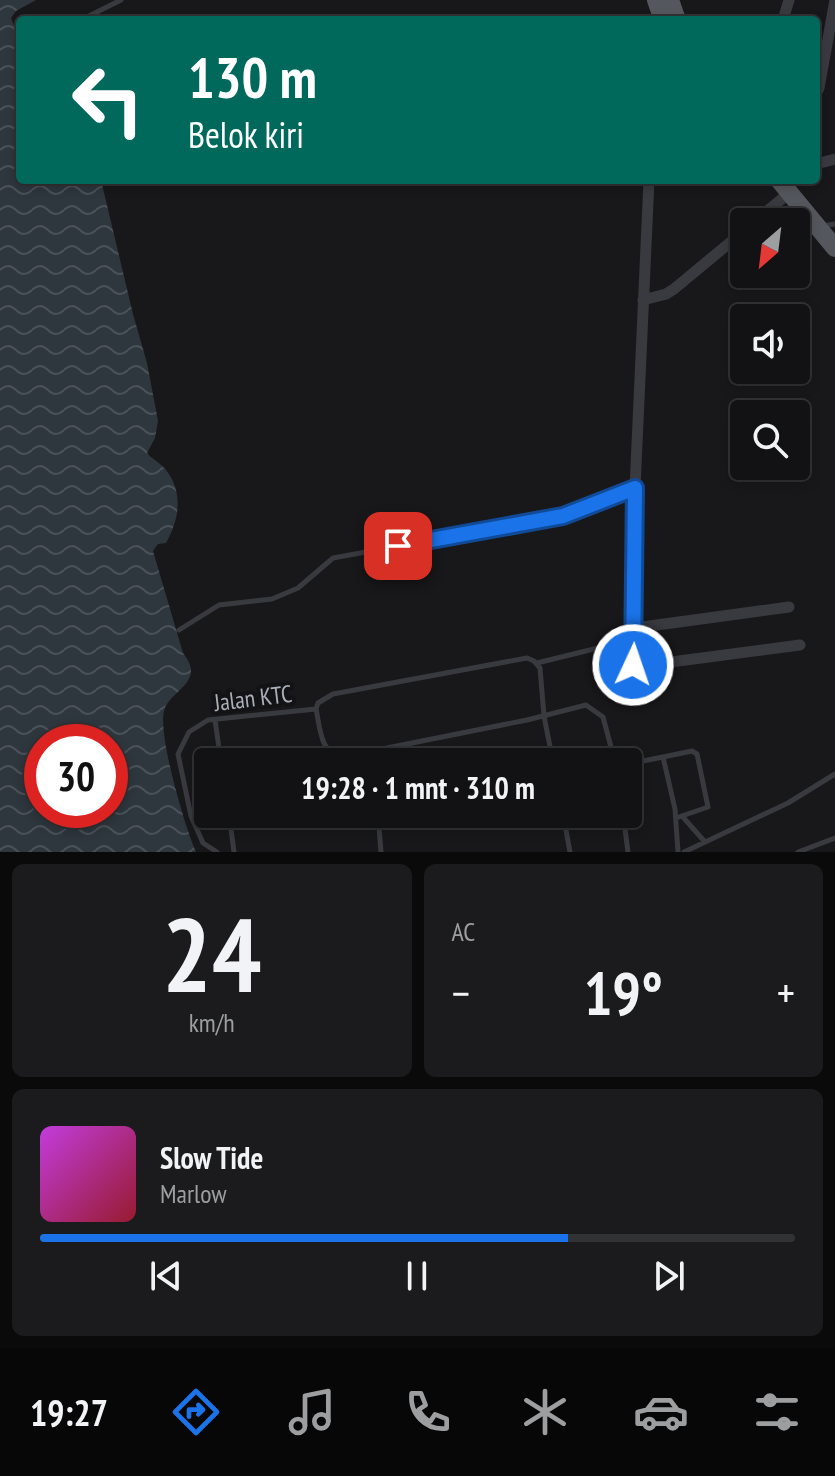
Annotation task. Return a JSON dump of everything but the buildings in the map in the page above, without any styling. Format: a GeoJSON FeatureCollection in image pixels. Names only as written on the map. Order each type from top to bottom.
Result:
{"type":"FeatureCollection","features":[{"type":"Feature","properties":{"kind":"main road"},"geometry":{"type":"LineString","coordinates":[[787,184],[829,227],[835,248]]}},
{"type":"Feature","properties":{"kind":"street"},"geometry":{"type":"LineString","coordinates":[[820,82],[835,0]]}},
{"type":"Feature","properties":{"kind":"street"},"geometry":{"type":"LineString","coordinates":[[649,184],[635,488],[633,665],[637,669],[800,645]]}},
{"type":"Feature","properties":{"kind":"street"},"geometry":{"type":"LineString","coordinates":[[766,208],[787,184]]}},
{"type":"Feature","properties":{"kind":"street"},"geometry":{"type":"LineString","coordinates":[[643,300],[674,289],[730,243]]}},
{"type":"Feature","properties":{"kind":"street"},"geometry":{"type":"LineString","coordinates":[[635,628],[789,607]]}},
{"type":"Feature","properties":{"kind":"lane"},"geometry":{"type":"LineString","coordinates":[[89,16],[121,0]]}},
{"type":"Feature","properties":{"kind":"lane"},"geometry":{"type":"LineString","coordinates":[[179,630],[219,605],[272,599],[298,588],[333,558],[563,516],[635,488]]}},
{"type":"Feature","properties":{"kind":"lane"},"geometry":{"type":"LineString","coordinates":[[326,748],[316,709],[321,699],[333,694],[527,658],[537,663],[602,647]]}},
{"type":"Feature","properties":{"kind":"lane"},"geometry":{"type":"LineString","coordinates":[[537,663],[550,748]]}},
{"type":"Feature","properties":{"kind":"lane"},"geometry":{"type":"LineString","coordinates":[[383,748],[586,705],[603,717],[611,748]]}},
{"type":"Feature","properties":{"kind":"lane","name":"Jalan KTC"},"geometry":{"type":"LineString","coordinates":[[217,852],[203,843],[191,816],[178,754],[189,732],[208,720],[316,709]]}},
{"type":"Feature","properties":{"kind":"lane"},"geometry":{"type":"LineString","coordinates":[[215,720],[219,748]]}},
{"type":"Feature","properties":{"kind":"lane"},"geometry":{"type":"LineString","coordinates":[[642,761],[692,751],[697,754],[708,807],[679,817]]}},
{"type":"Feature","properties":{"kind":"lane"},"geometry":{"type":"LineString","coordinates":[[663,757],[675,809],[679,817],[705,842]]}},
{"type":"Feature","properties":{"kind":"lane"},"geometry":{"type":"LineString","coordinates":[[679,817],[681,852],[788,803],[835,774]]}},
{"type":"Feature","properties":{"kind":"lane"},"geometry":{"type":"LineString","coordinates":[[231,828],[234,852]]}},
{"type":"Feature","properties":{"kind":"lane"},"geometry":{"type":"LineString","coordinates":[[379,828],[381,852]]}},
{"type":"Feature","properties":{"kind":"lane"},"geometry":{"type":"LineString","coordinates":[[566,828],[570,852]]}},
{"type":"Feature","properties":{"kind":"lane"},"geometry":{"type":"LineString","coordinates":[[625,828],[628,852]]}},
{"type":"Feature","properties":{"kind":"lane"},"geometry":{"type":"LineString","coordinates":[[798,852],[835,838]]}},
{"type":"Feature","properties":{"kind":"water"},"geometry":{"type":"Polygon","coordinates":[[[0,0],[36,0],[16,11],[11,18],[16,31],[16,184],[102,184],[147,363],[158,421],[155,438],[147,453],[162,465],[172,479],[178,506],[166,543],[158,544],[153,551],[191,672],[185,685],[168,703],[163,723],[174,782],[196,852],[0,852],[0,0]]]}},
{"type":"Feature","properties":{"kind":"route"},"geometry":{"type":"LineString","coordinates":[[398,546],[563,516],[635,488],[633,665]]}}]}
